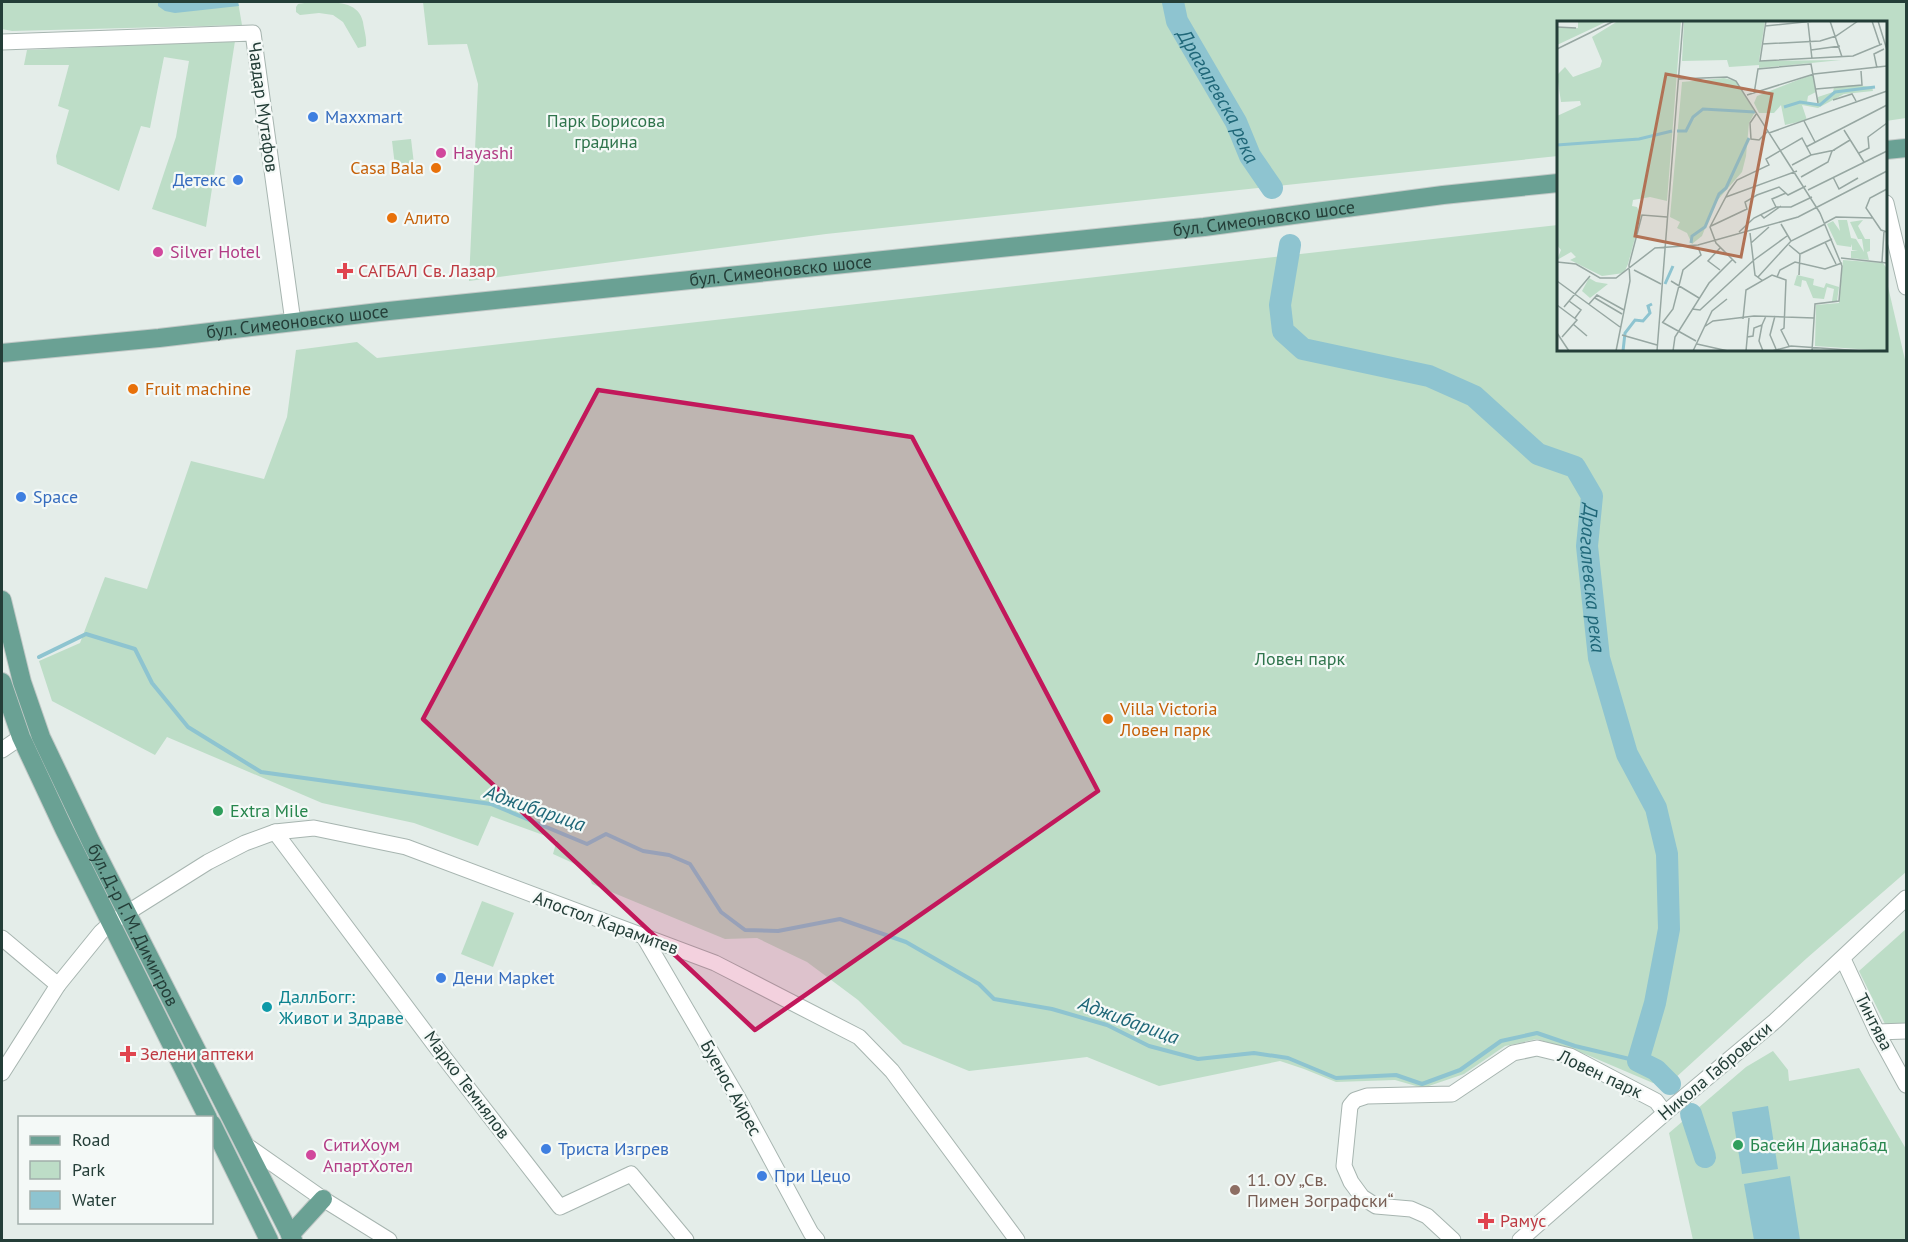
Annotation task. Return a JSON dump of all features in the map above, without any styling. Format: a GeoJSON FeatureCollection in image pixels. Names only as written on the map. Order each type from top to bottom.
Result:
{"type":"FeatureCollection","features":[{"type":"Feature","properties":{"kind":"main road"},"geometry":{"type":"LineString","coordinates":[[1887,150],[1906,148]]}},
{"type":"Feature","properties":{"kind":"main road","name":"бул. Симеоновско шосе"},"geometry":{"type":"LineString","coordinates":[[2,352],[159,338],[472,302],[1204,227],[1436,196],[1557,183]]}},
{"type":"Feature","properties":{"kind":"main road","name":"бул. Д-р Г. М. Димитров"},"geometry":{"type":"LineString","coordinates":[[2,600],[22,682],[41,736],[127,913],[292,1238]]}},
{"type":"Feature","properties":{"kind":"main road","name":"бул. Д-р Г. М. Димитров"},"geometry":{"type":"LineString","coordinates":[[2,682],[21,737],[207,1116]]}},
{"type":"Feature","properties":{"kind":"main road"},"geometry":{"type":"LineString","coordinates":[[213,1127],[269,1240]]}},
{"type":"Feature","properties":{"kind":"main road"},"geometry":{"type":"LineString","coordinates":[[292,1238],[323,1199]]}},
{"type":"Feature","properties":{"kind":"street","name":"Чавдар Мутафов"},"geometry":{"type":"LineString","coordinates":[[2,42],[253,33],[293,322]]}},
{"type":"Feature","properties":{"kind":"street"},"geometry":{"type":"LineString","coordinates":[[1887,207],[1906,287]]}},
{"type":"Feature","properties":{"kind":"street"},"geometry":{"type":"LineString","coordinates":[[2,750],[21,737]]}},
{"type":"Feature","properties":{"kind":"street","name":"Апостол Карамитев"},"geometry":{"type":"LineString","coordinates":[[2,1073],[58,986],[89,946],[111,923],[208,862],[245,843],[275,832],[314,828],[406,847],[715,963],[858,1037],[892,1071],[1017,1240]]}},
{"type":"Feature","properties":{"kind":"street","name":"Марко Темнялов"},"geometry":{"type":"LineString","coordinates":[[275,832],[560,1207],[631,1174],[686,1240]]}},
{"type":"Feature","properties":{"kind":"street","name":"Никола Габровски"},"geometry":{"type":"LineString","coordinates":[[1520,1240],[1665,1113],[1775,1021],[1906,898]]}},
{"type":"Feature","properties":{"kind":"street","name":"Буенос Айрес"},"geometry":{"type":"LineString","coordinates":[[644,937],[817,1240]]}},
{"type":"Feature","properties":{"kind":"street"},"geometry":{"type":"LineString","coordinates":[[2,938],[58,986]]}},
{"type":"Feature","properties":{"kind":"street","name":"Тинтява"},"geometry":{"type":"LineString","coordinates":[[1843,959],[1877,1032],[1906,1085]]}},
{"type":"Feature","properties":{"kind":"street"},"geometry":{"type":"LineString","coordinates":[[1877,1032],[1906,1032]]}},
{"type":"Feature","properties":{"kind":"street","name":"Ловен парк"},"geometry":{"type":"LineString","coordinates":[[1453,1240],[1427,1216],[1411,1209],[1376,1206],[1362,1197],[1351,1182],[1344,1166],[1350,1106],[1355,1100],[1367,1096],[1452,1094],[1513,1053],[1538,1048],[1570,1056],[1656,1101],[1665,1113]]}},
{"type":"Feature","properties":{"kind":"street"},"geometry":{"type":"LineString","coordinates":[[243,1143],[323,1199],[389,1240]]}},
{"type":"Feature","properties":{"kind":"highlighted area"},"geometry":{"type":"Polygon","coordinates":[[[598,390],[912,437],[1098,791],[755,1030],[423,719],[598,390]]]}},
{"type":"Feature","properties":{"kind":"green space"},"geometry":{"type":"Polygon","coordinates":[[[2,2],[238,2],[242,25],[12,31],[2,29],[2,2]]]}},
{"type":"Feature","properties":{"kind":"green space"},"geometry":{"type":"Polygon","coordinates":[[[311,2],[344,4],[356,10],[363,22],[366,46],[358,48],[343,22],[333,15],[319,13],[300,15],[296,12],[298,4],[311,2]]]}},
{"type":"Feature","properties":{"kind":"green space","name":"Парк Борисова градина"},"geometry":{"type":"Polygon","coordinates":[[[423,2],[1906,2],[1906,118],[1887,121],[1887,21],[1557,21],[1557,156],[826,234],[469,281],[478,84],[467,44],[428,45],[423,2]]]}},
{"type":"Feature","properties":{"kind":"green space"},"geometry":{"type":"Polygon","coordinates":[[[235,41],[206,227],[152,209],[176,137],[189,61],[164,57],[150,128],[141,126],[119,191],[57,164],[56,156],[69,110],[58,106],[69,65],[24,65],[27,50],[235,41]]]}},
{"type":"Feature","properties":{"kind":"green space"},"geometry":{"type":"Polygon","coordinates":[[[411,139],[414,164],[395,166],[392,141],[411,139]]]}},
{"type":"Feature","properties":{"kind":"green space","name":"Ловен парк"},"geometry":{"type":"Polygon","coordinates":[[[1557,225],[1557,351],[1887,351],[1887,282],[1906,364],[1906,872],[1673,1080],[1653,1083],[1585,1054],[1537,1039],[1505,1046],[1464,1074],[1423,1088],[1395,1080],[1336,1082],[1280,1061],[1159,1086],[1087,1057],[969,1071],[903,1044],[858,1000],[807,962],[757,938],[725,939],[592,884],[586,869],[553,854],[557,840],[491,816],[478,846],[414,823],[322,803],[167,737],[155,755],[52,701],[39,661],[80,643],[105,577],[147,589],[191,461],[264,479],[287,417],[296,350],[357,342],[377,358],[1557,225]]]}},
{"type":"Feature","properties":{"kind":"green space"},"geometry":{"type":"Polygon","coordinates":[[[482,901],[514,913],[493,967],[461,954],[482,901]]]}},
{"type":"Feature","properties":{"kind":"green space"},"geometry":{"type":"Polygon","coordinates":[[[1906,929],[1906,1024],[1885,1024],[1859,971],[1906,929]]]}},
{"type":"Feature","properties":{"kind":"green space","name":"Басейн Дианабад"},"geometry":{"type":"Polygon","coordinates":[[[1773,1051],[1788,1070],[1789,1081],[1859,1068],[1906,1149],[1906,1240],[1693,1240],[1669,1133],[1746,1067],[1773,1051]]]}},
{"type":"Feature","properties":{"kind":"water"},"geometry":{"type":"Polygon","coordinates":[[[158,2],[238,2],[239,6],[175,13],[165,11],[158,6],[158,2]]]}},
{"type":"Feature","properties":{"kind":"water"},"geometry":{"type":"Polygon","coordinates":[[[1768,1106],[1778,1169],[1742,1174],[1732,1112],[1768,1106]]]}},
{"type":"Feature","properties":{"kind":"water"},"geometry":{"type":"Polygon","coordinates":[[[1790,1176],[1800,1240],[1754,1240],[1744,1184],[1790,1176]]]}},
{"type":"Feature","properties":{"kind":"waterway","name":"Драгалевска река"},"geometry":{"type":"LineString","coordinates":[[1173,2],[1177,21],[1236,122],[1250,156],[1272,188]]}},
{"type":"Feature","properties":{"kind":"waterway","name":"Драгалевска река"},"geometry":{"type":"LineString","coordinates":[[1290,245],[1280,305],[1283,331],[1303,349],[1429,376],[1474,396],[1538,454],[1575,467],[1592,496],[1587,546],[1599,658],[1627,754],[1656,808],[1667,854],[1669,929],[1655,1003],[1638,1061],[1656,1070],[1670,1084]]}},
{"type":"Feature","properties":{"kind":"waterway","name":"Аджибарица"},"geometry":{"type":"LineString","coordinates":[[39,657],[86,634],[135,649],[152,683],[188,727],[261,772],[491,804],[587,844],[606,834],[643,851],[669,855],[690,864],[721,912],[745,930],[778,931],[840,919],[906,942],[979,984],[994,999],[1052,1009],[1107,1025],[1149,1046],[1198,1059],[1254,1053],[1288,1058],[1336,1078],[1396,1075],[1422,1084],[1460,1070],[1501,1041],[1537,1033],[1575,1046],[1638,1061]]}},
{"type":"Feature","properties":{"kind":"waterway"},"geometry":{"type":"LineString","coordinates":[[1691,1114],[1705,1157]]}},
{"type":"Feature","properties":{"kind":"place","name":"Maxxmart"},"geometry":{"type":"Point","coordinates":[313,117]}},
{"type":"Feature","properties":{"kind":"place","name":"Hayashi"},"geometry":{"type":"Point","coordinates":[441,153]}},
{"type":"Feature","properties":{"kind":"place","name":"Casa Bala"},"geometry":{"type":"Point","coordinates":[436,168]}},
{"type":"Feature","properties":{"kind":"place","name":"Детекс"},"geometry":{"type":"Point","coordinates":[238,180]}},
{"type":"Feature","properties":{"kind":"place","name":"Алито"},"geometry":{"type":"Point","coordinates":[392,218]}},
{"type":"Feature","properties":{"kind":"place","name":"Silver Hotel"},"geometry":{"type":"Point","coordinates":[158,252]}},
{"type":"Feature","properties":{"kind":"place","name":"САГБАЛ Св. Лазар"},"geometry":{"type":"Point","coordinates":[345,271]}},
{"type":"Feature","properties":{"kind":"place","name":"Fruit machine"},"geometry":{"type":"Point","coordinates":[133,389]}},
{"type":"Feature","properties":{"kind":"place","name":"Space"},"geometry":{"type":"Point","coordinates":[21,497]}},
{"type":"Feature","properties":{"kind":"place","name":"Villa Victoria Ловен парк"},"geometry":{"type":"Point","coordinates":[1108,719]}},
{"type":"Feature","properties":{"kind":"place","name":"Extra Mile"},"geometry":{"type":"Point","coordinates":[218,811]}},
{"type":"Feature","properties":{"kind":"place","name":"Дени Mapket"},"geometry":{"type":"Point","coordinates":[441,978]}},
{"type":"Feature","properties":{"kind":"place","name":"ДаллБогг: Живот и Здраве"},"geometry":{"type":"Point","coordinates":[267,1007]}},
{"type":"Feature","properties":{"kind":"place","name":"Зелени аптеки"},"geometry":{"type":"Point","coordinates":[128,1054]}},
{"type":"Feature","properties":{"kind":"place","name":"Басейн Дианабад"},"geometry":{"type":"Point","coordinates":[1738,1145]}},
{"type":"Feature","properties":{"kind":"place","name":"Триста Изгрев"},"geometry":{"type":"Point","coordinates":[546,1149]}},
{"type":"Feature","properties":{"kind":"place","name":"СитиХоум АпартХотел"},"geometry":{"type":"Point","coordinates":[311,1155]}},
{"type":"Feature","properties":{"kind":"place","name":"При Цецо"},"geometry":{"type":"Point","coordinates":[762,1176]}},
{"type":"Feature","properties":{"kind":"place","name":"11. ОУ „Св. Пимен Зографски“"},"geometry":{"type":"Point","coordinates":[1235,1190]}},
{"type":"Feature","properties":{"kind":"place","name":"Рамус"},"geometry":{"type":"Point","coordinates":[1486,1221]}}]}
